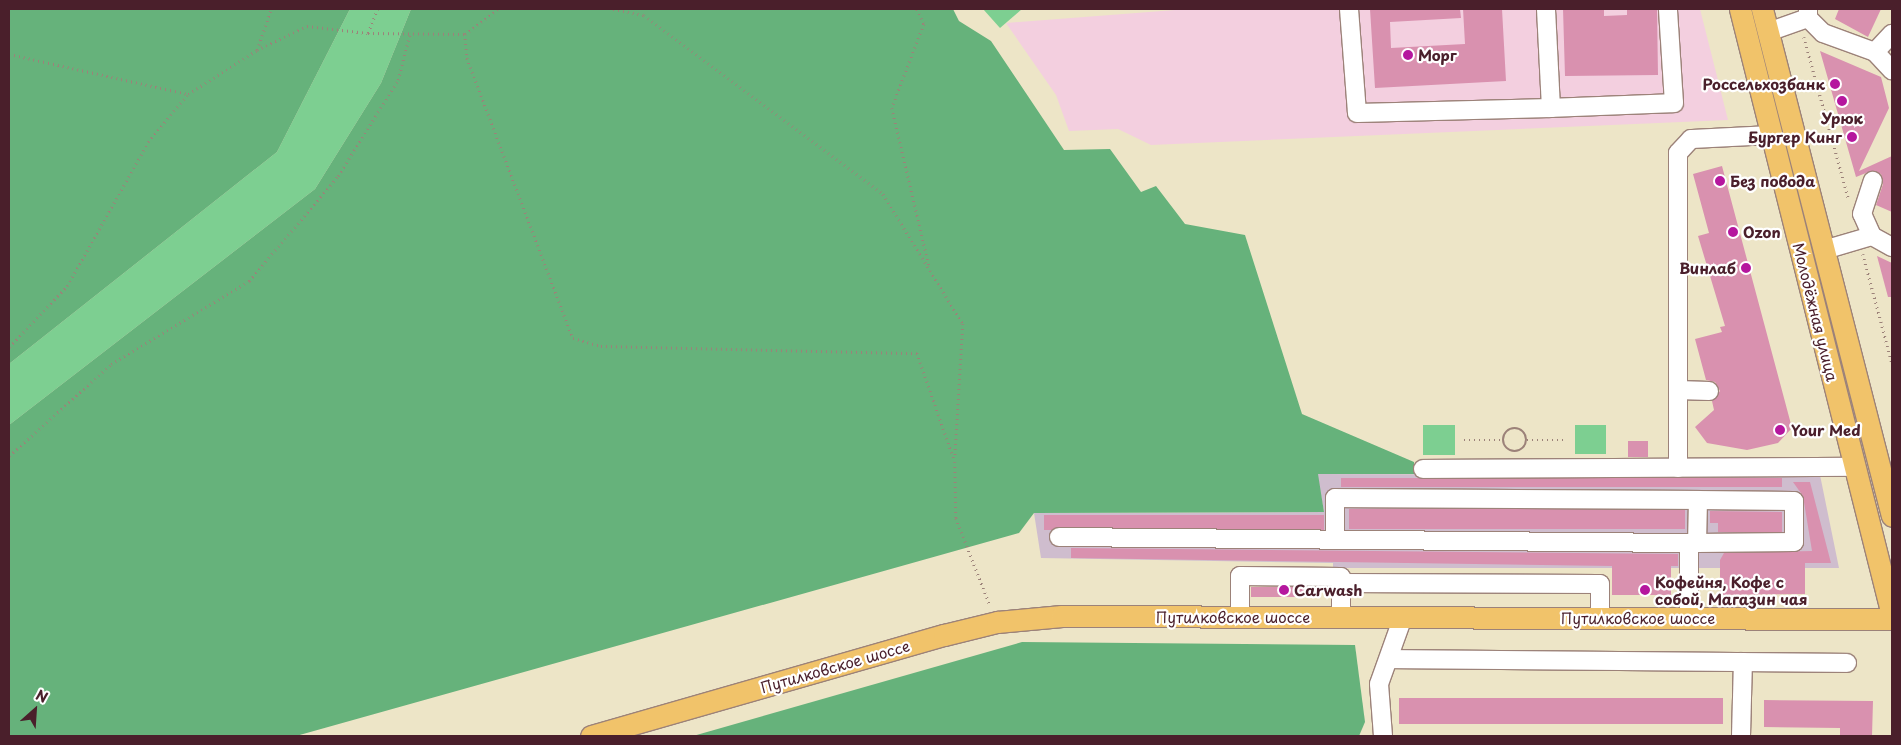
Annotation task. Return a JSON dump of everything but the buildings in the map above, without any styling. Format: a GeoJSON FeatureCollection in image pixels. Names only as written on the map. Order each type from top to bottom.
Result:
{"type":"FeatureCollection","features":[{"type":"Feature","properties":{"kind":"main road","name":"Молодёжная улица"},"geometry":{"type":"LineString","coordinates":[[1740,9],[1892,615]]}},
{"type":"Feature","properties":{"kind":"main road","name":"Молодёжная улица"},"geometry":{"type":"LineString","coordinates":[[1762,9],[1890,495],[1892,516]]}},
{"type":"Feature","properties":{"kind":"main road","name":"Путилковское шоссе"},"geometry":{"type":"LineString","coordinates":[[590,736],[997,622],[1062,616],[1892,619]]}},
{"type":"Feature","properties":{"kind":"lane"},"geometry":{"type":"LineString","coordinates":[[1349,9],[1357,113],[1674,103],[1668,9]]}},
{"type":"Feature","properties":{"kind":"lane"},"geometry":{"type":"LineString","coordinates":[[1546,9],[1551,108]]}},
{"type":"Feature","properties":{"kind":"lane"},"geometry":{"type":"LineString","coordinates":[[1768,32],[1805,16],[1823,33],[1875,52],[1892,70]]}},
{"type":"Feature","properties":{"kind":"lane"},"geometry":{"type":"LineString","coordinates":[[1875,52],[1892,34]]}},
{"type":"Feature","properties":{"kind":"lane"},"geometry":{"type":"LineString","coordinates":[[1678,468],[1678,152],[1691,139],[1772,135]]}},
{"type":"Feature","properties":{"kind":"lane"},"geometry":{"type":"LineString","coordinates":[[1866,238],[1862,214],[1873,181]]}},
{"type":"Feature","properties":{"kind":"lane"},"geometry":{"type":"LineString","coordinates":[[1824,250],[1866,238],[1892,247]]}},
{"type":"Feature","properties":{"kind":"lane"},"geometry":{"type":"LineString","coordinates":[[1678,390],[1709,391]]}},
{"type":"Feature","properties":{"kind":"lane"},"geometry":{"type":"LineString","coordinates":[[1423,469],[1855,467]]}},
{"type":"Feature","properties":{"kind":"lane"},"geometry":{"type":"LineString","coordinates":[[1059,537],[1693,543],[1794,542],[1794,501],[1335,498],[1335,539]]}},
{"type":"Feature","properties":{"kind":"lane"},"geometry":{"type":"LineString","coordinates":[[1689,618],[1693,543],[1698,500]]}},
{"type":"Feature","properties":{"kind":"lane"},"geometry":{"type":"LineString","coordinates":[[1240,617],[1240,576],[1341,577],[1341,617]]}},
{"type":"Feature","properties":{"kind":"lane"},"geometry":{"type":"LineString","coordinates":[[1341,583],[1600,584],[1600,618]]}},
{"type":"Feature","properties":{"kind":"lane"},"geometry":{"type":"LineString","coordinates":[[1383,736],[1379,684],[1391,659],[1403,617]]}},
{"type":"Feature","properties":{"kind":"lane"},"geometry":{"type":"LineString","coordinates":[[1391,659],[1846,663]]}},
{"type":"Feature","properties":{"kind":"lane"},"geometry":{"type":"LineString","coordinates":[[1742,736],[1743,662]]}},
{"type":"Feature","properties":{"kind":"path"},"geometry":{"type":"LineString","coordinates":[[257,50],[271,9]]}},
{"type":"Feature","properties":{"kind":"path"},"geometry":{"type":"LineString","coordinates":[[368,33],[377,9]]}},
{"type":"Feature","properties":{"kind":"path"},"geometry":{"type":"LineString","coordinates":[[9,347],[67,286],[148,142],[188,94],[257,50],[307,26],[368,33],[464,34],[498,9]]}},
{"type":"Feature","properties":{"kind":"path"},"geometry":{"type":"LineString","coordinates":[[613,9],[644,15],[883,194],[963,324],[955,462],[956,518],[997,622]]}},
{"type":"Feature","properties":{"kind":"path"},"geometry":{"type":"LineString","coordinates":[[917,9],[924,24],[892,108],[929,270]]}},
{"type":"Feature","properties":{"kind":"path"},"geometry":{"type":"LineString","coordinates":[[1805,16],[1849,202]]}},
{"type":"Feature","properties":{"kind":"path"},"geometry":{"type":"LineString","coordinates":[[9,456],[111,364],[249,281],[338,176],[398,80],[410,33]]}},
{"type":"Feature","properties":{"kind":"path"},"geometry":{"type":"LineString","coordinates":[[464,34],[467,58],[573,338],[601,346],[917,353],[955,462]]}},
{"type":"Feature","properties":{"kind":"path"},"geometry":{"type":"LineString","coordinates":[[9,54],[188,94]]}},
{"type":"Feature","properties":{"kind":"path"},"geometry":{"type":"LineString","coordinates":[[1866,238],[1892,363]]}},
{"type":"Feature","properties":{"kind":"path"},"geometry":{"type":"LineString","coordinates":[[1464,440],[1502,440],[1514,453],[1523,450],[1527,440],[1524,432],[1515,428],[1506,431],[1502,440]]}},
{"type":"Feature","properties":{"kind":"path"},"geometry":{"type":"LineString","coordinates":[[1527,440],[1566,440]]}},
{"type":"Feature","properties":{"kind":"shaded area"},"geometry":{"type":"Polygon","coordinates":[[[1188,9],[1700,9],[1728,120],[1151,145],[1118,129],[1069,131],[1056,95],[1006,23],[1188,9]]]}},
{"type":"Feature","properties":{"kind":"shaded area"},"geometry":{"type":"Polygon","coordinates":[[[1317,474],[1820,475],[1839,568],[1333,568],[1333,563],[1041,558],[1034,513],[1324,512],[1317,474]]]}},
{"type":"Feature","properties":{"kind":"green space"},"geometry":{"type":"Polygon","coordinates":[[[9,9],[350,9],[277,152],[9,364],[9,9]]]}},
{"type":"Feature","properties":{"kind":"green space"},"geometry":{"type":"Polygon","coordinates":[[[350,9],[411,9],[381,83],[315,189],[9,425],[9,364],[277,152],[350,9]]]}},
{"type":"Feature","properties":{"kind":"green space"},"geometry":{"type":"Polygon","coordinates":[[[411,9],[953,9],[959,21],[991,41],[1064,150],[1110,149],[1141,192],[1156,186],[1185,224],[1245,235],[1302,414],[1414,462],[1414,474],[1318,474],[1324,512],[1034,513],[1019,533],[296,736],[9,736],[9,425],[315,189],[381,83],[411,9]]]}},
{"type":"Feature","properties":{"kind":"green space"},"geometry":{"type":"Polygon","coordinates":[[[983,9],[1022,9],[1000,28],[983,9]]]}},
{"type":"Feature","properties":{"kind":"green space"},"geometry":{"type":"Polygon","coordinates":[[[1423,425],[1455,425],[1455,455],[1423,455],[1423,425]]]}},
{"type":"Feature","properties":{"kind":"green space"},"geometry":{"type":"Polygon","coordinates":[[[1575,425],[1606,425],[1606,454],[1575,454],[1575,425]]]}},
{"type":"Feature","properties":{"kind":"green space"},"geometry":{"type":"Polygon","coordinates":[[[1022,642],[1355,645],[1365,722],[1359,736],[693,736],[1022,642]]]}},
{"type":"Feature","properties":{"kind":"place","name":"Морг"},"geometry":{"type":"Point","coordinates":[1408,55]}},
{"type":"Feature","properties":{"kind":"place","name":"Россельхозбанк"},"geometry":{"type":"Point","coordinates":[1835,84]}},
{"type":"Feature","properties":{"kind":"place","name":"Урюк"},"geometry":{"type":"Point","coordinates":[1842,101]}},
{"type":"Feature","properties":{"kind":"place","name":"Бургер Кинг"},"geometry":{"type":"Point","coordinates":[1852,137]}},
{"type":"Feature","properties":{"kind":"place","name":"Без повода"},"geometry":{"type":"Point","coordinates":[1720,181]}},
{"type":"Feature","properties":{"kind":"place","name":"Ozon"},"geometry":{"type":"Point","coordinates":[1733,232]}},
{"type":"Feature","properties":{"kind":"place","name":"Винлаб"},"geometry":{"type":"Point","coordinates":[1746,268]}},
{"type":"Feature","properties":{"kind":"place","name":"Your Med"},"geometry":{"type":"Point","coordinates":[1780,430]}},
{"type":"Feature","properties":{"kind":"place","name":"Carwash"},"geometry":{"type":"Point","coordinates":[1284,590]}},
{"type":"Feature","properties":{"kind":"place","name":"Кофейня, Кофе с собой, Магазин чая"},"geometry":{"type":"Point","coordinates":[1645,590]}}]}
